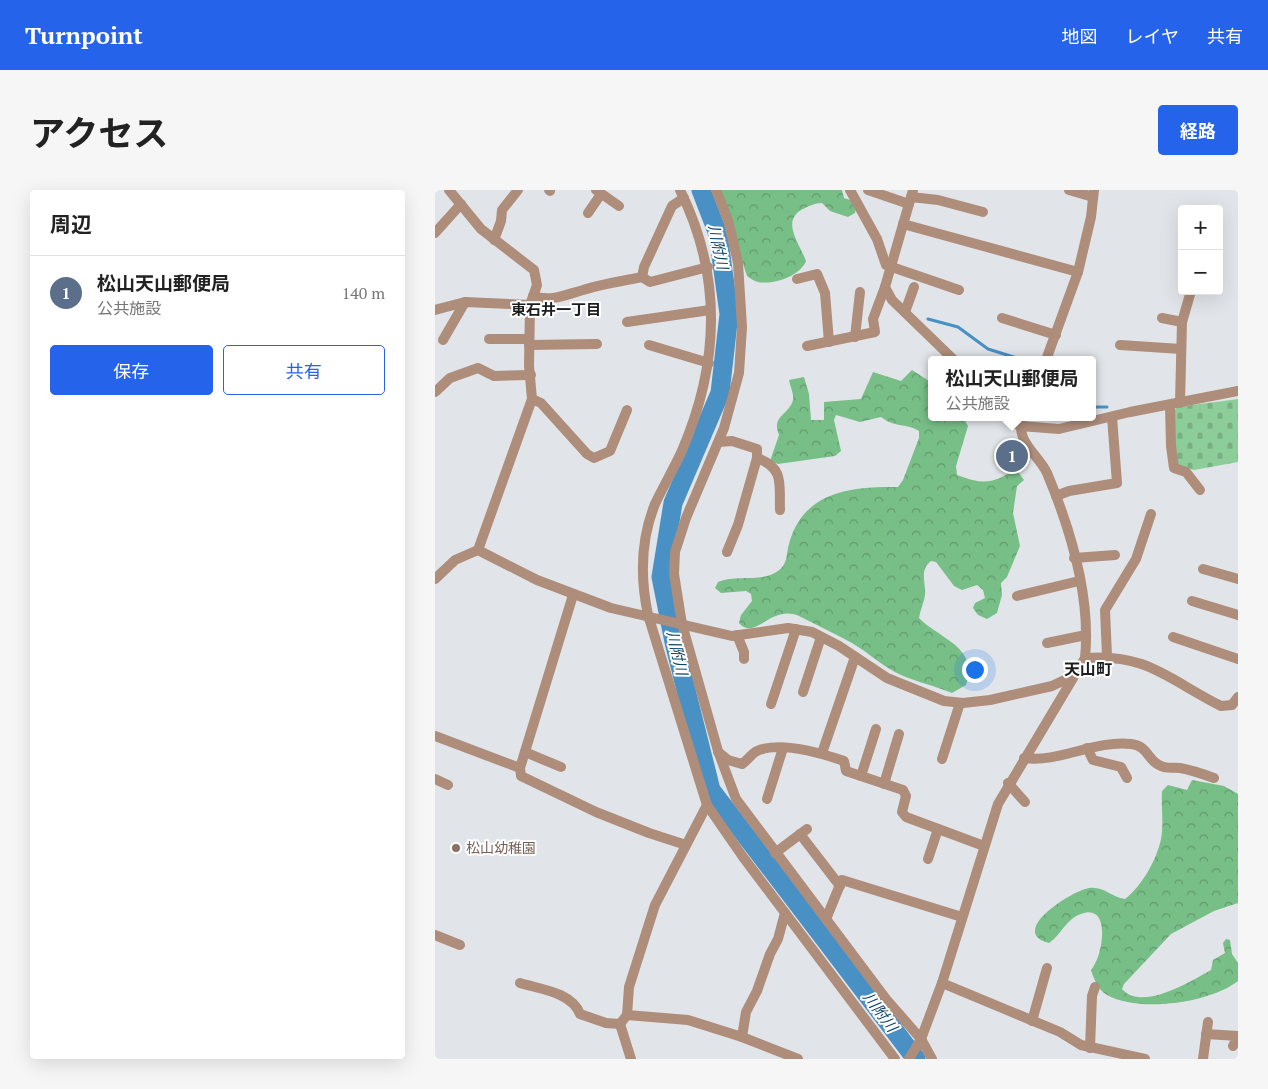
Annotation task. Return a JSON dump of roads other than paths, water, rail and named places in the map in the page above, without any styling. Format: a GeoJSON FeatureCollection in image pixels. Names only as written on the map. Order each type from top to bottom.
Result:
{"type":"FeatureCollection","features":[{"type":"Feature","properties":{"kind":"street"},"geometry":{"type":"LineString","coordinates":[[435,579],[455,560],[478,550],[532,399],[529,342],[531,300],[537,285],[534,270],[481,230],[449,190]]}},
{"type":"Feature","properties":{"kind":"street"},"geometry":{"type":"LineString","coordinates":[[716,190],[728,220],[738,263],[742,327],[736,391],[719,442],[686,518],[675,552],[673,574],[679,624],[717,751],[736,799],[932,1059]]}},
{"type":"Feature","properties":{"kind":"street"},"geometry":{"type":"LineString","coordinates":[[850,190],[877,239],[886,265],[890,268],[959,290]]}},
{"type":"Feature","properties":{"kind":"street"},"geometry":{"type":"LineString","coordinates":[[868,190],[938,200],[983,212]]}},
{"type":"Feature","properties":{"kind":"street"},"geometry":{"type":"LineString","coordinates":[[1047,356],[1078,272],[1091,217],[1094,193],[1069,190]]}},
{"type":"Feature","properties":{"kind":"street"},"geometry":{"type":"LineString","coordinates":[[493,240],[501,221],[502,210],[514,191]]}},
{"type":"Feature","properties":{"kind":"street"},"geometry":{"type":"LineString","coordinates":[[588,213],[598,192],[619,206]]}},
{"type":"Feature","properties":{"kind":"street"},"geometry":{"type":"LineString","coordinates":[[682,194],[708,266],[710,310],[709,363],[681,452],[655,505],[648,526],[641,567],[642,584],[707,805],[785,913],[895,1059]]}},
{"type":"Feature","properties":{"kind":"street"},"geometry":{"type":"LineString","coordinates":[[644,292],[644,267],[672,206],[682,194]]}},
{"type":"Feature","properties":{"kind":"street"},"geometry":{"type":"LineString","coordinates":[[807,346],[875,332],[873,319],[885,287],[911,197]]}},
{"type":"Feature","properties":{"kind":"street"},"geometry":{"type":"LineString","coordinates":[[435,233],[461,204]]}},
{"type":"Feature","properties":{"kind":"street"},"geometry":{"type":"LineString","coordinates":[[903,224],[1078,272]]}},
{"type":"Feature","properties":{"kind":"street"},"geometry":{"type":"LineString","coordinates":[[435,310],[465,302],[560,298],[583,290],[643,279],[650,282],[708,266]]}},
{"type":"Feature","properties":{"kind":"street"},"geometry":{"type":"LineString","coordinates":[[797,279],[817,274],[825,293],[829,342]]}},
{"type":"Feature","properties":{"kind":"street"},"geometry":{"type":"LineString","coordinates":[[905,312],[914,286]]}},
{"type":"Feature","properties":{"kind":"street"},"geometry":{"type":"LineString","coordinates":[[885,287],[892,300],[950,356]]}},
{"type":"Feature","properties":{"kind":"street"},"geometry":{"type":"LineString","coordinates":[[855,337],[860,292]]}},
{"type":"Feature","properties":{"kind":"street"},"geometry":{"type":"LineString","coordinates":[[1190,295],[1183,322],[1171,446],[1174,468],[1186,472],[1200,490]]}},
{"type":"Feature","properties":{"kind":"street"},"geometry":{"type":"LineString","coordinates":[[443,340],[465,302]]}},
{"type":"Feature","properties":{"kind":"street"},"geometry":{"type":"LineString","coordinates":[[627,322],[710,310]]}},
{"type":"Feature","properties":{"kind":"street"},"geometry":{"type":"LineString","coordinates":[[1002,318],[1055,335]]}},
{"type":"Feature","properties":{"kind":"street"},"geometry":{"type":"LineString","coordinates":[[1162,318],[1183,322]]}},
{"type":"Feature","properties":{"kind":"street"},"geometry":{"type":"LineString","coordinates":[[489,339],[597,344]]}},
{"type":"Feature","properties":{"kind":"street"},"geometry":{"type":"LineString","coordinates":[[649,345],[709,363]]}},
{"type":"Feature","properties":{"kind":"street"},"geometry":{"type":"LineString","coordinates":[[1119,345],[1181,349]]}},
{"type":"Feature","properties":{"kind":"street"},"geometry":{"type":"LineString","coordinates":[[435,392],[450,378],[478,368],[494,376],[531,374]]}},
{"type":"Feature","properties":{"kind":"street"},"geometry":{"type":"LineString","coordinates":[[1096,421],[1238,391]]}},
{"type":"Feature","properties":{"kind":"street"},"geometry":{"type":"LineString","coordinates":[[532,399],[541,403],[587,454],[594,458],[610,451],[627,410]]}},
{"type":"Feature","properties":{"kind":"street"},"geometry":{"type":"LineString","coordinates":[[1056,496],[1069,491],[1117,483],[1112,417]]}},
{"type":"Feature","properties":{"kind":"street"},"geometry":{"type":"LineString","coordinates":[[909,1059],[919,1042],[942,983],[998,804],[1008,783],[1085,658],[1087,635],[1079,580],[1068,528],[1045,470],[1021,435],[1021,421],[1059,429],[1094,421]]}},
{"type":"Feature","properties":{"kind":"street"},"geometry":{"type":"LineString","coordinates":[[719,442],[732,441],[757,449],[757,458],[738,525],[727,552]]}},
{"type":"Feature","properties":{"kind":"street"},"geometry":{"type":"LineString","coordinates":[[757,458],[769,462],[778,473],[780,510]]}},
{"type":"Feature","properties":{"kind":"street"},"geometry":{"type":"LineString","coordinates":[[1107,656],[1105,610],[1136,559],[1151,514]]}},
{"type":"Feature","properties":{"kind":"street"},"geometry":{"type":"LineString","coordinates":[[478,550],[573,595],[611,608],[650,616],[717,634],[737,636],[774,630],[796,629],[821,637],[839,646],[887,678],[944,701],[960,703],[990,700],[1052,686],[1073,676]]}},
{"type":"Feature","properties":{"kind":"street"},"geometry":{"type":"LineString","coordinates":[[1074,558],[1115,555]]}},
{"type":"Feature","properties":{"kind":"street"},"geometry":{"type":"LineString","coordinates":[[1203,569],[1238,579]]}},
{"type":"Feature","properties":{"kind":"street"},"geometry":{"type":"LineString","coordinates":[[1017,596],[1079,580]]}},
{"type":"Feature","properties":{"kind":"street"},"geometry":{"type":"LineString","coordinates":[[573,595],[520,768],[521,776],[649,834],[686,845]]}},
{"type":"Feature","properties":{"kind":"street"},"geometry":{"type":"LineString","coordinates":[[1192,601],[1238,616]]}},
{"type":"Feature","properties":{"kind":"street"},"geometry":{"type":"LineString","coordinates":[[771,704],[796,629]]}},
{"type":"Feature","properties":{"kind":"street"},"geometry":{"type":"LineString","coordinates":[[1047,642],[1087,635]]}},
{"type":"Feature","properties":{"kind":"street"},"geometry":{"type":"LineString","coordinates":[[737,636],[744,652],[744,659]]}},
{"type":"Feature","properties":{"kind":"street"},"geometry":{"type":"LineString","coordinates":[[803,692],[821,637]]}},
{"type":"Feature","properties":{"kind":"street"},"geometry":{"type":"LineString","coordinates":[[1173,637],[1238,659]]}},
{"type":"Feature","properties":{"kind":"street"},"geometry":{"type":"LineString","coordinates":[[1085,658],[1107,656],[1147,665],[1221,706],[1232,705],[1238,697]]}},
{"type":"Feature","properties":{"kind":"street"},"geometry":{"type":"LineString","coordinates":[[822,753],[855,658]]}},
{"type":"Feature","properties":{"kind":"street"},"geometry":{"type":"LineString","coordinates":[[946,755],[960,703]]}},
{"type":"Feature","properties":{"kind":"street"},"geometry":{"type":"LineString","coordinates":[[861,776],[876,729]]}},
{"type":"Feature","properties":{"kind":"street"},"geometry":{"type":"LineString","coordinates":[[884,784],[899,734]]}},
{"type":"Feature","properties":{"kind":"street"},"geometry":{"type":"LineString","coordinates":[[435,736],[520,768]]}},
{"type":"Feature","properties":{"kind":"street"},"geometry":{"type":"LineString","coordinates":[[1024,758],[1036,760],[1105,745],[1137,746],[1143,747],[1156,764],[1162,767],[1189,770],[1214,778]]}},
{"type":"Feature","properties":{"kind":"street"},"geometry":{"type":"LineString","coordinates":[[717,751],[728,760],[742,764],[757,751],[767,748],[822,753],[844,761],[846,771],[905,793],[902,808],[904,815],[984,846]]}},
{"type":"Feature","properties":{"kind":"street"},"geometry":{"type":"LineString","coordinates":[[767,799],[783,748]]}},
{"type":"Feature","properties":{"kind":"street"},"geometry":{"type":"LineString","coordinates":[[1087,748],[1093,760],[1121,767],[1127,778]]}},
{"type":"Feature","properties":{"kind":"street"},"geometry":{"type":"LineString","coordinates":[[525,752],[561,767]]}},
{"type":"Feature","properties":{"kind":"street"},"geometry":{"type":"LineString","coordinates":[[435,779],[448,785]]}},
{"type":"Feature","properties":{"kind":"street"},"geometry":{"type":"LineString","coordinates":[[1008,783],[1025,802]]}},
{"type":"Feature","properties":{"kind":"street"},"geometry":{"type":"LineString","coordinates":[[620,1024],[627,1015],[629,987],[659,898],[707,805]]}},
{"type":"Feature","properties":{"kind":"street"},"geometry":{"type":"LineString","coordinates":[[927,859],[938,829]]}},
{"type":"Feature","properties":{"kind":"street"},"geometry":{"type":"LineString","coordinates":[[775,853],[803,832],[840,886]]}},
{"type":"Feature","properties":{"kind":"street"},"geometry":{"type":"LineString","coordinates":[[826,919],[842,880],[962,917]]}},
{"type":"Feature","properties":{"kind":"street"},"geometry":{"type":"LineString","coordinates":[[742,1037],[746,1012],[778,939],[785,913]]}},
{"type":"Feature","properties":{"kind":"street"},"geometry":{"type":"LineString","coordinates":[[435,934],[460,945]]}},
{"type":"Feature","properties":{"kind":"street"},"geometry":{"type":"LineString","coordinates":[[1032,1021],[1047,968]]}},
{"type":"Feature","properties":{"kind":"street"},"geometry":{"type":"LineString","coordinates":[[519,983],[567,998],[573,1002],[580,1014],[606,1023],[620,1024]]}},
{"type":"Feature","properties":{"kind":"street"},"geometry":{"type":"LineString","coordinates":[[942,983],[1090,1048],[1145,1059]]}},
{"type":"Feature","properties":{"kind":"street"},"geometry":{"type":"LineString","coordinates":[[1090,1048],[1092,996],[1095,987]]}},
{"type":"Feature","properties":{"kind":"street"},"geometry":{"type":"LineString","coordinates":[[627,1015],[687,1020],[742,1037],[798,1059]]}},
{"type":"Feature","properties":{"kind":"street"},"geometry":{"type":"LineString","coordinates":[[1203,1059],[1208,1022]]}},
{"type":"Feature","properties":{"kind":"street"},"geometry":{"type":"LineString","coordinates":[[620,1024],[631,1059]]}},
{"type":"Feature","properties":{"kind":"street"},"geometry":{"type":"LineString","coordinates":[[1206,1034],[1238,1036],[1233,1046]]}},
{"type":"Feature","properties":{"kind":"waterway","name":"川附川"},"geometry":{"type":"LineString","coordinates":[[701,190],[718,234],[729,314],[720,393],[673,503],[661,577],[674,642],[711,790],[916,1059]]}},
{"type":"Feature","properties":{"kind":"waterway"},"geometry":{"type":"LineString","coordinates":[[928,319],[958,327],[988,349],[1010,356]]}},
{"type":"Feature","properties":{"kind":"waterway"},"geometry":{"type":"LineString","coordinates":[[1096,407],[1107,407]]}},
{"type":"Feature","properties":{"kind":"place","name":"松山天山郵便局"},"geometry":{"type":"Point","coordinates":[1012,456]}},
{"type":"Feature","properties":{"kind":"place","name":"松山幼稚園"},"geometry":{"type":"Point","coordinates":[456,848]}},
{"type":"Feature","properties":{"kind":"district","name":"東石井一丁目"},"geometry":{"type":"Point","coordinates":[556,310]}},
{"type":"Feature","properties":{"kind":"district","name":"天山町"},"geometry":{"type":"Point","coordinates":[1088,669]}}]}
